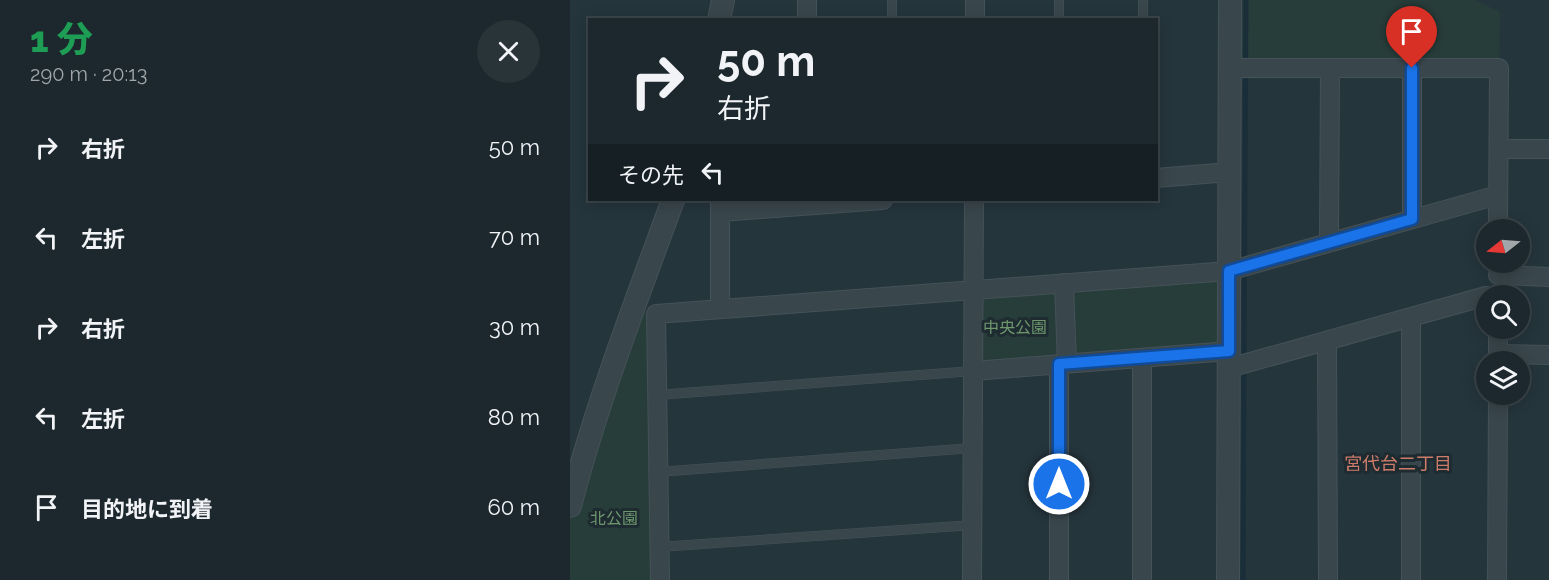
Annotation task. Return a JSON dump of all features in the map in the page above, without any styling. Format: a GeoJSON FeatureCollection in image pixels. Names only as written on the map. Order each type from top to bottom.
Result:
{"type":"FeatureCollection","features":[{"type":"Feature","properties":{"kind":"street"},"geometry":{"type":"LineString","coordinates":[[719,18],[723,0]]}},
{"type":"Feature","properties":{"kind":"street"},"geometry":{"type":"LineString","coordinates":[[807,0],[807,18]]}},
{"type":"Feature","properties":{"kind":"street"},"geometry":{"type":"LineString","coordinates":[[975,0],[975,18]]}},
{"type":"Feature","properties":{"kind":"street"},"geometry":{"type":"LineString","coordinates":[[1228,580],[1230,0]]}},
{"type":"Feature","properties":{"kind":"street"},"geometry":{"type":"LineString","coordinates":[[1230,68],[1499,68],[1498,219]]}},
{"type":"Feature","properties":{"kind":"street"},"geometry":{"type":"LineString","coordinates":[[1329,243],[1330,68]]}},
{"type":"Feature","properties":{"kind":"street"},"geometry":{"type":"LineString","coordinates":[[1412,68],[1412,219]]}},
{"type":"Feature","properties":{"kind":"street"},"geometry":{"type":"LineString","coordinates":[[1499,149],[1549,149]]}},
{"type":"Feature","properties":{"kind":"street"},"geometry":{"type":"LineString","coordinates":[[1158,178],[1229,172]]}},
{"type":"Feature","properties":{"kind":"street"},"geometry":{"type":"LineString","coordinates":[[660,580],[656,314],[1229,271],[1498,195]]}},
{"type":"Feature","properties":{"kind":"street"},"geometry":{"type":"LineString","coordinates":[[570,506],[611,371],[673,201]]}},
{"type":"Feature","properties":{"kind":"street"},"geometry":{"type":"LineString","coordinates":[[720,309],[720,206],[844,201]]}},
{"type":"Feature","properties":{"kind":"street"},"geometry":{"type":"LineString","coordinates":[[972,580],[974,201]]}},
{"type":"Feature","properties":{"kind":"street"},"geometry":{"type":"LineString","coordinates":[[1500,285],[1549,276]]}},
{"type":"Feature","properties":{"kind":"street"},"geometry":{"type":"LineString","coordinates":[[1059,580],[1064,283]]}},
{"type":"Feature","properties":{"kind":"street"},"geometry":{"type":"LineString","coordinates":[[973,371],[1142,358],[1229,360],[1328,341],[1412,317],[1476,293]]}},
{"type":"Feature","properties":{"kind":"street"},"geometry":{"type":"LineString","coordinates":[[1411,580],[1412,317]]}},
{"type":"Feature","properties":{"kind":"street"},"geometry":{"type":"LineString","coordinates":[[1328,341],[1328,580]]}},
{"type":"Feature","properties":{"kind":"street"},"geometry":{"type":"LineString","coordinates":[[1530,356],[1549,355]]}},
{"type":"Feature","properties":{"kind":"street"},"geometry":{"type":"LineString","coordinates":[[1142,358],[1142,580]]}},
{"type":"Feature","properties":{"kind":"street"},"geometry":{"type":"LineString","coordinates":[[1497,580],[1498,405]]}},
{"type":"Feature","properties":{"kind":"lane"},"geometry":{"type":"LineString","coordinates":[[892,0],[892,18]]}},
{"type":"Feature","properties":{"kind":"lane"},"geometry":{"type":"LineString","coordinates":[[1059,0],[1059,18]]}},
{"type":"Feature","properties":{"kind":"lane"},"geometry":{"type":"LineString","coordinates":[[1143,0],[1143,18]]}},
{"type":"Feature","properties":{"kind":"lane"},"geometry":{"type":"LineString","coordinates":[[657,395],[973,371]]}},
{"type":"Feature","properties":{"kind":"lane"},"geometry":{"type":"LineString","coordinates":[[658,472],[973,448]]}},
{"type":"Feature","properties":{"kind":"lane"},"geometry":{"type":"LineString","coordinates":[[659,547],[973,525]]}},
{"type":"Feature","properties":{"kind":"green space"},"geometry":{"type":"Polygon","coordinates":[[[1230,0],[1475,0],[1500,12],[1499,68],[1230,68],[1230,0]]]}},
{"type":"Feature","properties":{"kind":"green space","name":"中央公園"},"geometry":{"type":"Polygon","coordinates":[[[1229,271],[1229,351],[973,371],[974,290],[1229,271]]]}},
{"type":"Feature","properties":{"kind":"green space","name":"北公園"},"geometry":{"type":"Polygon","coordinates":[[[632,311],[656,314],[660,580],[570,580],[570,506],[632,311]]]}},
{"type":"Feature","properties":{"kind":"waterway"},"geometry":{"type":"LineString","coordinates":[[1244,359],[1246,0]]}},
{"type":"Feature","properties":{"kind":"waterway"},"geometry":{"type":"LineString","coordinates":[[1243,580],[1244,369]]}},
{"type":"Feature","properties":{"kind":"district","name":"宮代台二丁目"},"geometry":{"type":"Point","coordinates":[1398,463]}},
{"type":"Feature","properties":{"kind":"route"},"geometry":{"type":"LineString","coordinates":[[1059,484],[1059,364],[1229,351],[1229,271],[1412,219],[1412,68]]}}]}
